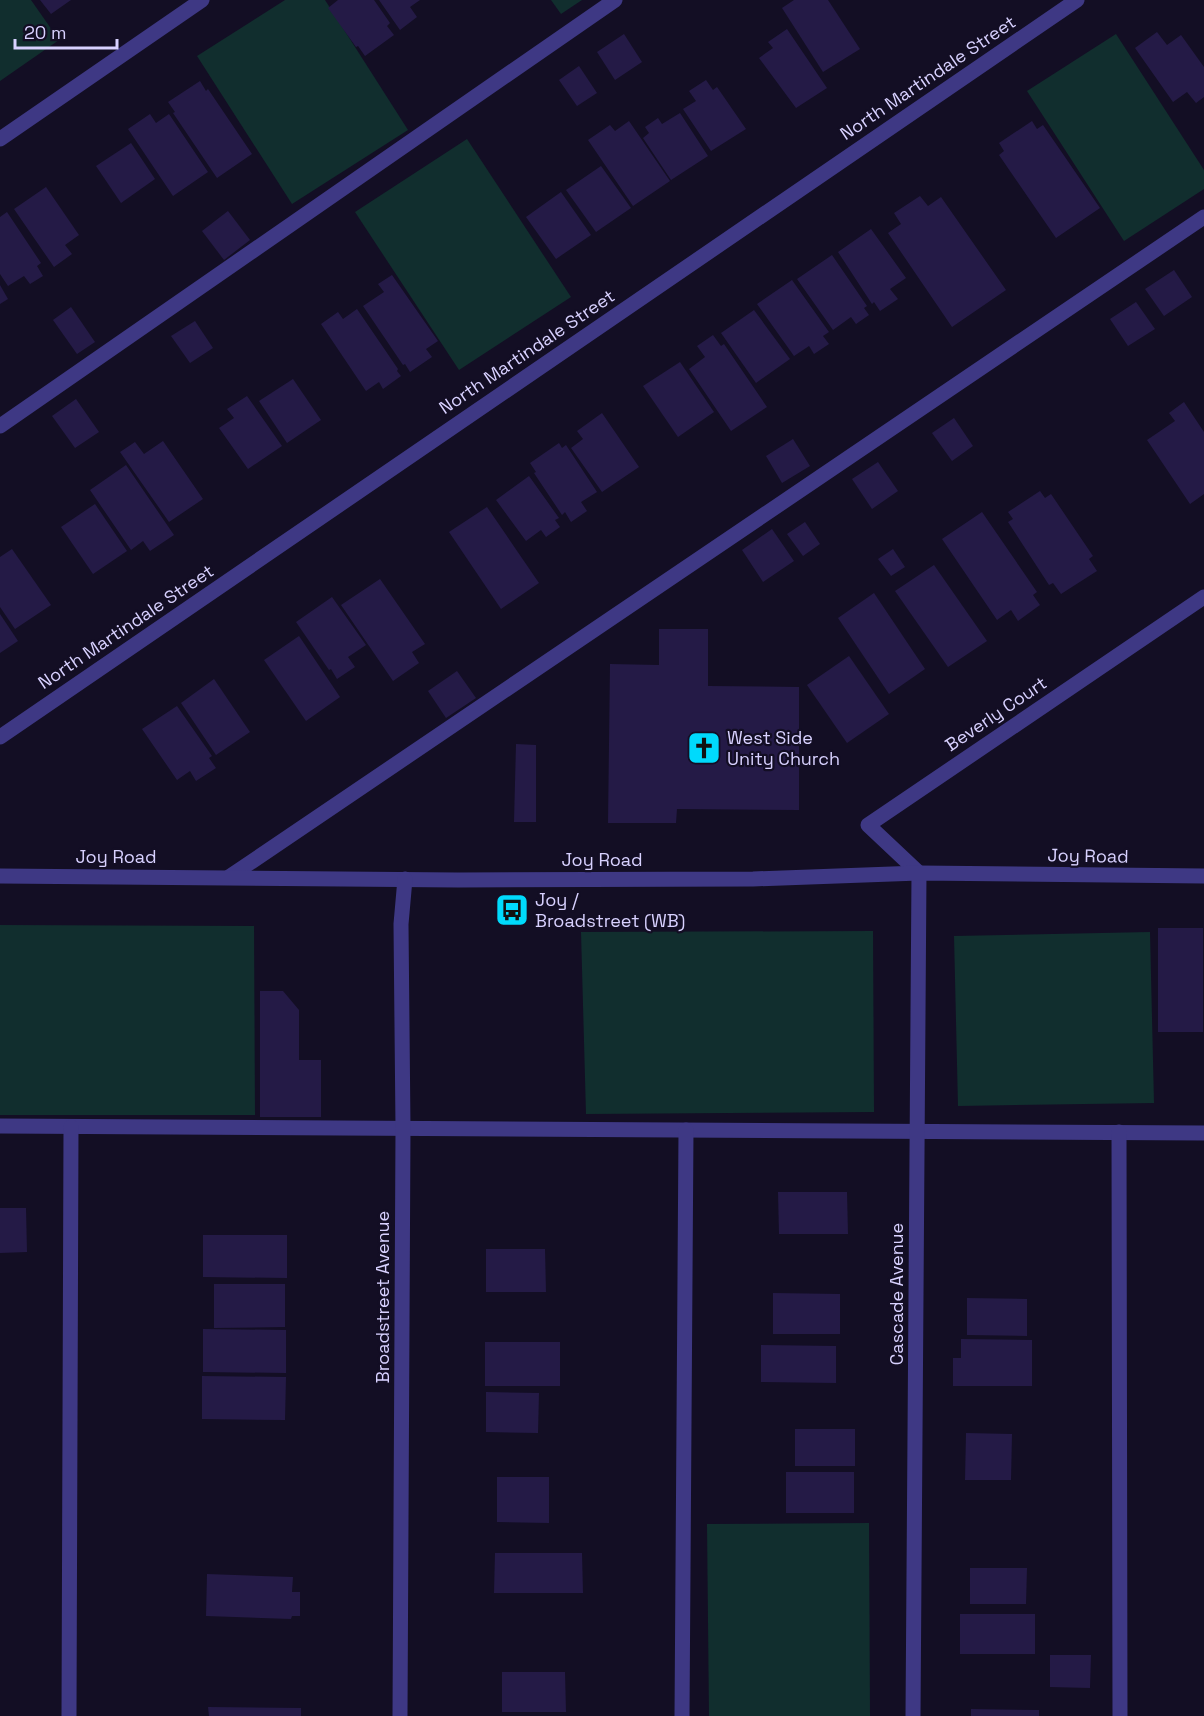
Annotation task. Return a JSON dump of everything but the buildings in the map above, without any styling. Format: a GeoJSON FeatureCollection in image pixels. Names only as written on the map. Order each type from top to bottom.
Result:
{"type":"FeatureCollection","features":[{"type":"Feature","properties":{"kind":"street"},"geometry":{"type":"LineString","coordinates":[[0,139],[202,0]]}},
{"type":"Feature","properties":{"kind":"street"},"geometry":{"type":"LineString","coordinates":[[0,426],[615,0]]}},
{"type":"Feature","properties":{"kind":"street","name":"North Martindale Street"},"geometry":{"type":"LineString","coordinates":[[0,737],[1077,0]]}},
{"type":"Feature","properties":{"kind":"street"},"geometry":{"type":"LineString","coordinates":[[229,877],[1204,217]]}},
{"type":"Feature","properties":{"kind":"street","name":"Beverly Court"},"geometry":{"type":"LineString","coordinates":[[919,873],[868,825],[1204,597]]}},
{"type":"Feature","properties":{"kind":"street","name":"Joy Road"},"geometry":{"type":"LineString","coordinates":[[0,876],[405,879],[753,879],[919,873],[1204,876]]}},
{"type":"Feature","properties":{"kind":"street","name":"Cascade Avenue"},"geometry":{"type":"LineString","coordinates":[[913,1716],[919,873]]}},
{"type":"Feature","properties":{"kind":"street","name":"Broadstreet Avenue"},"geometry":{"type":"LineString","coordinates":[[400,1716],[403,1128],[401,924],[405,879]]}},
{"type":"Feature","properties":{"kind":"street"},"geometry":{"type":"LineString","coordinates":[[0,1126],[1204,1132]]}},
{"type":"Feature","properties":{"kind":"street"},"geometry":{"type":"LineString","coordinates":[[69,1716],[70,1127]]}},
{"type":"Feature","properties":{"kind":"street"},"geometry":{"type":"LineString","coordinates":[[682,1716],[686,1130]]}},
{"type":"Feature","properties":{"kind":"street"},"geometry":{"type":"LineString","coordinates":[[1119,1132],[1120,1716]]}},
{"type":"Feature","properties":{"kind":"green space"},"geometry":{"type":"Polygon","coordinates":[[[0,0],[31,0],[59,40],[0,81],[0,0]]]}},
{"type":"Feature","properties":{"kind":"green space"},"geometry":{"type":"Polygon","coordinates":[[[285,0],[325,0],[408,130],[292,204],[197,56],[285,0]]]}},
{"type":"Feature","properties":{"kind":"green space"},"geometry":{"type":"Polygon","coordinates":[[[551,0],[582,0],[561,14],[551,0]]]}},
{"type":"Feature","properties":{"kind":"green space"},"geometry":{"type":"Polygon","coordinates":[[[1116,34],[1204,170],[1204,189],[1124,241],[1027,91],[1116,34]]]}},
{"type":"Feature","properties":{"kind":"green space"},"geometry":{"type":"Polygon","coordinates":[[[467,139],[571,297],[459,370],[355,212],[467,139]]]}},
{"type":"Feature","properties":{"kind":"green space"},"geometry":{"type":"Polygon","coordinates":[[[0,925],[254,926],[255,1115],[0,1115],[0,925]]]}},
{"type":"Feature","properties":{"kind":"green space"},"geometry":{"type":"Polygon","coordinates":[[[873,931],[874,1112],[586,1114],[581,932],[873,931]]]}},
{"type":"Feature","properties":{"kind":"green space"},"geometry":{"type":"Polygon","coordinates":[[[1150,932],[1154,1103],[958,1106],[954,936],[1150,932]]]}},
{"type":"Feature","properties":{"kind":"green space"},"geometry":{"type":"Polygon","coordinates":[[[869,1523],[870,1716],[709,1716],[707,1524],[869,1523]]]}},
{"type":"Feature","properties":{"kind":"place","name":"West Side Unity Church"},"geometry":{"type":"Point","coordinates":[704,748]}},
{"type":"Feature","properties":{"kind":"place","name":"Joy / Broadstreet (WB)"},"geometry":{"type":"Point","coordinates":[512,910]}}]}
